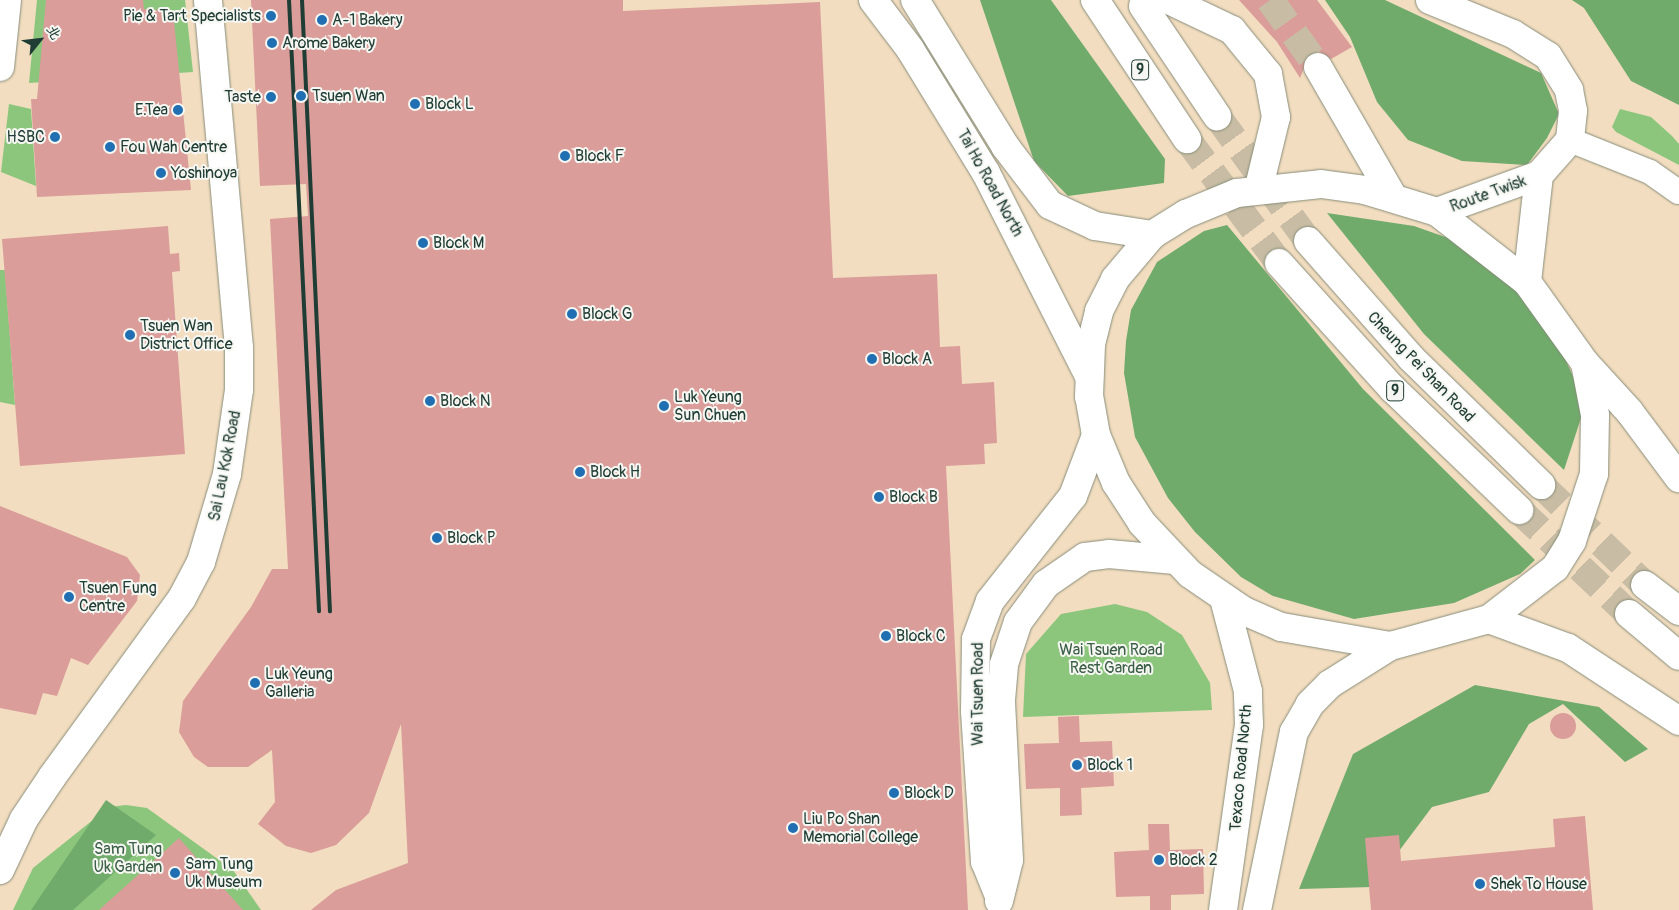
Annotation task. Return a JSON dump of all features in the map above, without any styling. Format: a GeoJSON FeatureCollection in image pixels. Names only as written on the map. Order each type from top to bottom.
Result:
{"type":"FeatureCollection","features":[{"type":"Feature","properties":{"kind":"main road"},"geometry":{"type":"LineString","coordinates":[[0,67],[7,0]]}},
{"type":"Feature","properties":{"kind":"main road","name":"Sai Lau Kok Road"},"geometry":{"type":"LineString","coordinates":[[0,870],[52,777],[182,598],[201,562],[227,474],[239,390],[239,348],[208,0]]}},
{"type":"Feature","properties":{"kind":"main road","name":"Tai Ho Road North"},"geometry":{"type":"LineString","coordinates":[[872,0],[942,98],[1034,263],[1089,376]]}},
{"type":"Feature","properties":{"kind":"main road","name":"Tai Ho Road North"},"geometry":{"type":"LineString","coordinates":[[915,0],[967,81],[1005,146],[1050,205],[1095,226],[1152,235]]}},
{"type":"Feature","properties":{"kind":"main road","name":"9"},"geometry":{"type":"LineString","coordinates":[[1095,0],[1187,139]]}},
{"type":"Feature","properties":{"kind":"main road"},"geometry":{"type":"LineString","coordinates":[[1430,0],[1513,34],[1548,56],[1569,90],[1570,140]]}},
{"type":"Feature","properties":{"kind":"main road"},"geometry":{"type":"LineString","coordinates":[[1168,5],[1240,37],[1272,83],[1275,132],[1260,187]]}},
{"type":"Feature","properties":{"kind":"main road","name":"9"},"geometry":{"type":"LineString","coordinates":[[1168,5],[1217,116]]}},
{"type":"Feature","properties":{"kind":"main road"},"geometry":{"type":"LineString","coordinates":[[1318,67],[1392,197]]}},
{"type":"Feature","properties":{"kind":"main road","name":"Route Twisk"},"geometry":{"type":"LineString","coordinates":[[1437,212],[1539,175],[1570,140]]}},
{"type":"Feature","properties":{"kind":"main road","name":"Route Twisk"},"geometry":{"type":"LineString","coordinates":[[1527,282],[1539,175]]}},
{"type":"Feature","properties":{"kind":"main road"},"geometry":{"type":"LineString","coordinates":[[1390,646],[1281,627],[1224,599],[1175,560],[1142,523],[1116,483],[1096,434],[1089,376],[1099,310],[1115,279],[1152,235],[1212,202],[1260,187],[1321,184],[1392,197],[1437,212],[1527,282],[1585,362],[1629,411],[1679,478]]}},
{"type":"Feature","properties":{"kind":"main road","name":"Cheung Pei Shan Road"},"geometry":{"type":"LineString","coordinates":[[1308,242],[1410,358],[1541,485]]}},
{"type":"Feature","properties":{"kind":"main road","name":"9"},"geometry":{"type":"LineString","coordinates":[[1279,263],[1393,389],[1519,510]]}},
{"type":"Feature","properties":{"kind":"main road"},"geometry":{"type":"LineString","coordinates":[[1256,910],[1294,732],[1310,704],[1330,684],[1390,646],[1489,619],[1555,568],[1584,510],[1596,445],[1595,415],[1585,362]]}},
{"type":"Feature","properties":{"kind":"main road","name":"Wai Tsuen Road"},"geometry":{"type":"LineString","coordinates":[[999,903],[985,862],[976,639],[990,601],[1073,496],[1096,434]]}},
{"type":"Feature","properties":{"kind":"main road","name":"Wai Tsuen Road"},"geometry":{"type":"LineString","coordinates":[[999,903],[1009,860],[1001,700],[1004,664],[1018,622],[1046,584],[1085,557],[1109,554],[1175,560]]}},
{"type":"Feature","properties":{"kind":"main road"},"geometry":{"type":"LineString","coordinates":[[1645,585],[1679,611]]}},
{"type":"Feature","properties":{"kind":"main road","name":"Texaco Road North"},"geometry":{"type":"LineString","coordinates":[[1223,910],[1248,725],[1248,691],[1224,599]]}},
{"type":"Feature","properties":{"kind":"main road"},"geometry":{"type":"LineString","coordinates":[[1629,614],[1679,656]]}},
{"type":"Feature","properties":{"kind":"main road"},"geometry":{"type":"LineString","coordinates":[[1489,619],[1568,648],[1679,721]]}},
{"type":"Feature","properties":{"kind":"street"},"geometry":{"type":"LineString","coordinates":[[1570,140],[1650,172],[1679,192]]}},
{"type":"Feature","properties":{"kind":"green space"},"geometry":{"type":"Polygon","coordinates":[[[37,0],[185,0],[193,72],[29,83],[37,0]]]}},
{"type":"Feature","properties":{"kind":"green space"},"geometry":{"type":"Polygon","coordinates":[[[980,0],[1051,0],[1165,159],[1164,183],[1068,196],[1034,161],[980,0]]]}},
{"type":"Feature","properties":{"kind":"green space"},"geometry":{"type":"Polygon","coordinates":[[[1325,0],[1385,0],[1541,73],[1559,114],[1547,138],[1527,165],[1462,161],[1408,140],[1377,102],[1350,37],[1325,0]]]}},
{"type":"Feature","properties":{"kind":"green space"},"geometry":{"type":"Polygon","coordinates":[[[1572,0],[1679,0],[1679,105],[1631,81],[1584,8],[1572,0]]]}},
{"type":"Feature","properties":{"kind":"green space"},"geometry":{"type":"Polygon","coordinates":[[[9,104],[31,109],[36,186],[1,172],[9,104]]]}},
{"type":"Feature","properties":{"kind":"green space"},"geometry":{"type":"Polygon","coordinates":[[[1620,109],[1651,117],[1672,136],[1679,144],[1679,165],[1616,132],[1612,127],[1620,109]]]}},
{"type":"Feature","properties":{"kind":"green space"},"geometry":{"type":"Polygon","coordinates":[[[1327,213],[1414,226],[1448,238],[1489,264],[1523,298],[1559,345],[1576,383],[1581,418],[1564,470],[1424,334],[1327,213]]]}},
{"type":"Feature","properties":{"kind":"green space"},"geometry":{"type":"Polygon","coordinates":[[[1227,225],[1363,389],[1535,560],[1520,574],[1454,603],[1354,619],[1273,596],[1241,577],[1195,532],[1168,498],[1135,437],[1124,373],[1126,341],[1131,310],[1157,262],[1204,231],[1227,225]]]}},
{"type":"Feature","properties":{"kind":"green space"},"geometry":{"type":"Polygon","coordinates":[[[0,270],[5,270],[15,405],[0,402],[0,270]]]}},
{"type":"Feature","properties":{"kind":"green space","name":"Wai Tsuen Road Rest Garden"},"geometry":{"type":"Polygon","coordinates":[[[1115,604],[1147,612],[1182,635],[1210,683],[1212,710],[1023,717],[1026,654],[1061,614],[1115,604]]]}},
{"type":"Feature","properties":{"kind":"green space"},"geometry":{"type":"Polygon","coordinates":[[[1475,685],[1599,707],[1648,749],[1625,762],[1563,704],[1529,724],[1489,792],[1432,807],[1372,887],[1299,889],[1353,754],[1475,685]]]}},
{"type":"Feature","properties":{"kind":"green space"},"geometry":{"type":"Polygon","coordinates":[[[106,800],[156,835],[73,910],[31,910],[106,800]]]}},
{"type":"Feature","properties":{"kind":"green space","name":"Sam Tung Uk Garden"},"geometry":{"type":"Polygon","coordinates":[[[126,805],[147,808],[233,870],[261,910],[13,910],[33,868],[109,807],[126,805]]]}},
{"type":"Feature","properties":{"kind":"building"},"geometry":{"type":"Polygon","coordinates":[[[46,0],[143,0],[144,9],[173,11],[191,190],[37,197],[31,99],[37,99],[46,0]]]}},
{"type":"Feature","properties":{"kind":"building","name":"Luk Yeung Sun Chuen"},"geometry":{"type":"Polygon","coordinates":[[[251,0],[623,0],[623,11],[820,2],[833,278],[937,274],[940,347],[960,346],[962,384],[994,382],[997,443],[984,444],[985,464],[946,466],[968,910],[311,910],[336,890],[408,863],[401,724],[369,813],[336,845],[311,853],[286,846],[258,824],[275,802],[272,750],[248,767],[208,767],[194,757],[179,732],[183,701],[251,607],[272,569],[288,569],[270,219],[308,216],[306,184],[260,186],[251,0]]]}},
{"type":"Feature","properties":{"kind":"building"},"geometry":{"type":"Polygon","coordinates":[[[1239,0],[1317,0],[1352,47],[1331,59],[1318,51],[1310,54],[1300,78],[1277,42],[1239,0]]]}},
{"type":"Feature","properties":{"kind":"building"},"geometry":{"type":"Polygon","coordinates":[[[168,226],[170,254],[179,253],[180,271],[172,272],[185,454],[20,466],[2,239],[168,226]]]}},
{"type":"Feature","properties":{"kind":"building","name":"Tsuen Fung Centre"},"geometry":{"type":"Polygon","coordinates":[[[0,506],[127,557],[140,575],[137,601],[88,665],[71,658],[57,696],[43,693],[36,715],[0,708],[0,506]]]}},
{"type":"Feature","properties":{"kind":"building"},"geometry":{"type":"Polygon","coordinates":[[[1563,713],[1572,717],[1576,726],[1572,735],[1563,739],[1554,735],[1550,726],[1554,717],[1563,713]]]}},
{"type":"Feature","properties":{"kind":"building","name":"Block 1"},"geometry":{"type":"Polygon","coordinates":[[[1079,716],[1080,742],[1112,741],[1114,786],[1081,788],[1082,815],[1060,816],[1060,788],[1026,789],[1024,744],[1059,743],[1058,717],[1079,716]]]}},
{"type":"Feature","properties":{"kind":"building","name":"Shek To House"},"geometry":{"type":"Polygon","coordinates":[[[1585,816],[1593,910],[1371,910],[1365,838],[1399,835],[1401,861],[1555,847],[1553,819],[1585,816]]]}},
{"type":"Feature","properties":{"kind":"building","name":"Block 2"},"geometry":{"type":"Polygon","coordinates":[[[1148,824],[1169,824],[1170,850],[1203,849],[1204,894],[1171,895],[1171,910],[1150,910],[1150,896],[1116,897],[1114,852],[1149,850],[1148,824]]]}},
{"type":"Feature","properties":{"kind":"building","name":"Sam Tung Uk Museum"},"geometry":{"type":"Polygon","coordinates":[[[179,838],[243,910],[99,910],[179,838]]]}},
{"type":"Feature","properties":{"kind":"tunnel"},"geometry":{"type":"LineString","coordinates":[[1270,0],[1318,67]]}},
{"type":"Feature","properties":{"kind":"tunnel"},"geometry":{"type":"LineString","coordinates":[[1217,116],[1308,241]]}},
{"type":"Feature","properties":{"kind":"tunnel"},"geometry":{"type":"LineString","coordinates":[[1187,139],[1279,263]]}},
{"type":"Feature","properties":{"kind":"tunnel"},"geometry":{"type":"LineString","coordinates":[[1541,485],[1645,585]]}},
{"type":"Feature","properties":{"kind":"tunnel"},"geometry":{"type":"LineString","coordinates":[[1519,510],[1629,614]]}},
{"type":"Feature","properties":{"kind":"railway"},"geometry":{"type":"LineString","coordinates":[[289,0],[319,611]]}},
{"type":"Feature","properties":{"kind":"railway"},"geometry":{"type":"LineString","coordinates":[[302,0],[330,611]]}},
{"type":"Feature","properties":{"kind":"place","name":"Pie & Tart Specialists"},"geometry":{"type":"Point","coordinates":[271,16]}},
{"type":"Feature","properties":{"kind":"place","name":"A-1 Bakery"},"geometry":{"type":"Point","coordinates":[322,20]}},
{"type":"Feature","properties":{"kind":"place","name":"Arome Bakery"},"geometry":{"type":"Point","coordinates":[272,43]}},
{"type":"Feature","properties":{"kind":"place","name":"Tsuen Wan"},"geometry":{"type":"Point","coordinates":[301,96]}},
{"type":"Feature","properties":{"kind":"place","name":"Taste"},"geometry":{"type":"Point","coordinates":[271,97]}},
{"type":"Feature","properties":{"kind":"place","name":"Block L"},"geometry":{"type":"Point","coordinates":[415,104]}},
{"type":"Feature","properties":{"kind":"place","name":"E.Tea"},"geometry":{"type":"Point","coordinates":[178,110]}},
{"type":"Feature","properties":{"kind":"place","name":"HSBC"},"geometry":{"type":"Point","coordinates":[55,137]}},
{"type":"Feature","properties":{"kind":"place","name":"Fou Wah Centre"},"geometry":{"type":"Point","coordinates":[110,147]}},
{"type":"Feature","properties":{"kind":"place","name":"Block F"},"geometry":{"type":"Point","coordinates":[565,156]}},
{"type":"Feature","properties":{"kind":"place","name":"Yoshinoya"},"geometry":{"type":"Point","coordinates":[161,173]}},
{"type":"Feature","properties":{"kind":"place","name":"Block M"},"geometry":{"type":"Point","coordinates":[423,243]}},
{"type":"Feature","properties":{"kind":"place","name":"Block G"},"geometry":{"type":"Point","coordinates":[572,314]}},
{"type":"Feature","properties":{"kind":"place","name":"Tsuen Wan District Office"},"geometry":{"type":"Point","coordinates":[130,335]}},
{"type":"Feature","properties":{"kind":"place","name":"Block A"},"geometry":{"type":"Point","coordinates":[872,359]}},
{"type":"Feature","properties":{"kind":"place","name":"Block N"},"geometry":{"type":"Point","coordinates":[430,401]}},
{"type":"Feature","properties":{"kind":"place","name":"Luk Yeung Sun Chuen"},"geometry":{"type":"Point","coordinates":[664,406]}},
{"type":"Feature","properties":{"kind":"place","name":"Block H"},"geometry":{"type":"Point","coordinates":[580,472]}},
{"type":"Feature","properties":{"kind":"place","name":"Block B"},"geometry":{"type":"Point","coordinates":[879,497]}},
{"type":"Feature","properties":{"kind":"place","name":"Block P"},"geometry":{"type":"Point","coordinates":[437,538]}},
{"type":"Feature","properties":{"kind":"place","name":"Tsuen Fung Centre"},"geometry":{"type":"Point","coordinates":[69,597]}},
{"type":"Feature","properties":{"kind":"place","name":"Block C"},"geometry":{"type":"Point","coordinates":[886,636]}},
{"type":"Feature","properties":{"kind":"place","name":"Luk Yeung Galleria"},"geometry":{"type":"Point","coordinates":[255,683]}},
{"type":"Feature","properties":{"kind":"place","name":"Block 1"},"geometry":{"type":"Point","coordinates":[1077,765]}},
{"type":"Feature","properties":{"kind":"place","name":"Block D"},"geometry":{"type":"Point","coordinates":[894,793]}},
{"type":"Feature","properties":{"kind":"place","name":"Liu Po Shan Memorial College"},"geometry":{"type":"Point","coordinates":[793,828]}},
{"type":"Feature","properties":{"kind":"place","name":"Block 2"},"geometry":{"type":"Point","coordinates":[1159,860]}},
{"type":"Feature","properties":{"kind":"place","name":"Sam Tung Uk Museum"},"geometry":{"type":"Point","coordinates":[175,873]}},
{"type":"Feature","properties":{"kind":"place","name":"Shek To House"},"geometry":{"type":"Point","coordinates":[1480,884]}}]}
